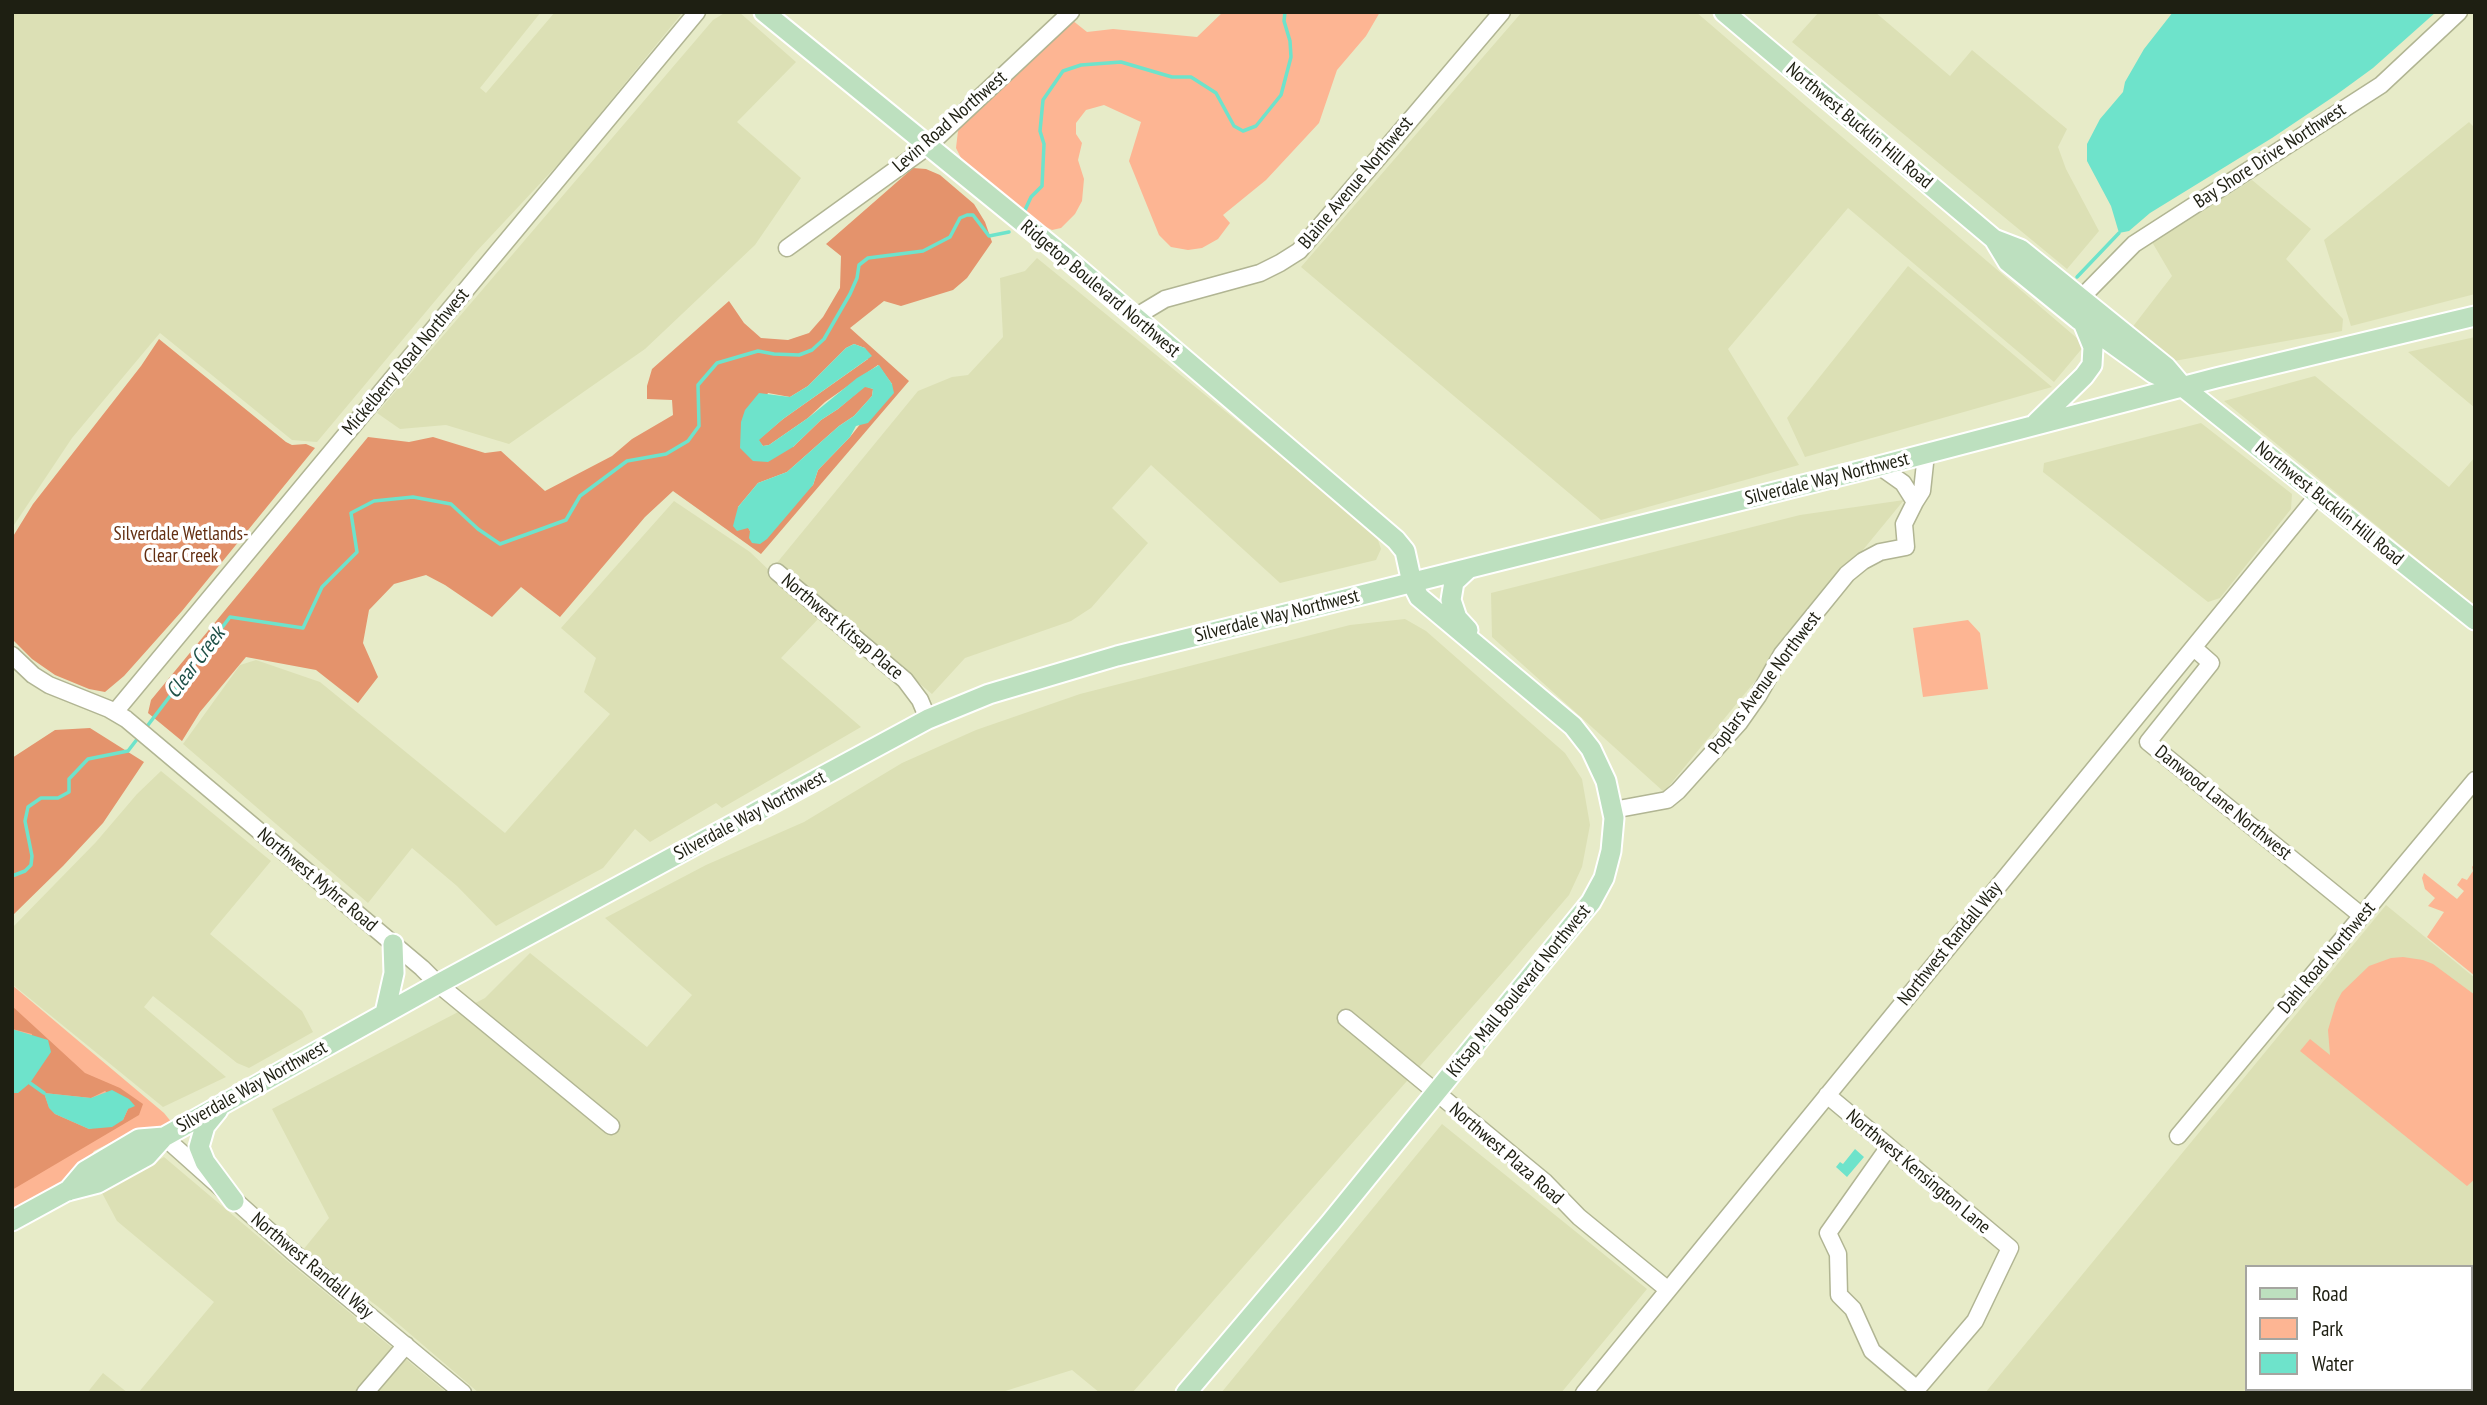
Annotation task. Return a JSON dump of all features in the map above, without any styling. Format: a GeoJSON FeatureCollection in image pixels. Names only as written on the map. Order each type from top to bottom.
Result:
{"type":"FeatureCollection","features":[{"type":"Feature","properties":{"kind":"main road","name":"Ridgetop Boulevard Northwest"},"geometry":{"type":"LineString","coordinates":[[764,12],[1135,317],[1396,540],[1405,551],[1412,583]]}},
{"type":"Feature","properties":{"kind":"main road","name":"Northwest Bucklin Hill Road"},"geometry":{"type":"LineString","coordinates":[[1724,12],[1994,239],[2008,262],[2078,319],[2153,373],[2183,387]]}},
{"type":"Feature","properties":{"kind":"main road","name":"Northwest Bucklin Hill Road"},"geometry":{"type":"LineString","coordinates":[[1994,239],[2020,249],[2166,367],[2183,387],[2475,620]]}},
{"type":"Feature","properties":{"kind":"main road"},"geometry":{"type":"LineString","coordinates":[[2049,294],[2081,298]]}},
{"type":"Feature","properties":{"kind":"main road","name":"Silverdale Way Northwest"},"geometry":{"type":"LineString","coordinates":[[12,1221],[67,1191],[98,1183],[147,1156],[164,1137],[231,1099],[928,719],[1009,687],[1100,660],[1879,466],[2036,423],[2475,316]]}},
{"type":"Feature","properties":{"kind":"main road"},"geometry":{"type":"LineString","coordinates":[[2036,423],[2092,365],[2094,353],[2091,337],[2078,319]]}},
{"type":"Feature","properties":{"kind":"main road"},"geometry":{"type":"LineString","coordinates":[[1469,568],[1454,582],[1451,600],[1457,618],[1488,656]]}},
{"type":"Feature","properties":{"kind":"main road","name":"Kitsap Mall Boulevard Northwest"},"geometry":{"type":"LineString","coordinates":[[1186,1393],[1557,947],[1595,897],[1610,858],[1613,810],[1604,776],[1582,736],[1559,713],[1422,601],[1412,583]]}},
{"type":"Feature","properties":{"kind":"main road"},"geometry":{"type":"LineString","coordinates":[[385,1013],[394,973],[393,944]]}},
{"type":"Feature","properties":{"kind":"main road"},"geometry":{"type":"LineString","coordinates":[[231,1099],[209,1119],[202,1132],[199,1147],[205,1163],[234,1200]]}},
{"type":"Feature","properties":{"kind":"street","name":"Mickelberry Road Northwest"},"geometry":{"type":"LineString","coordinates":[[116,712],[697,12]]}},
{"type":"Feature","properties":{"kind":"street","name":"Levin Road Northwest"},"geometry":{"type":"LineString","coordinates":[[788,248],[927,147],[1071,12]]}},
{"type":"Feature","properties":{"kind":"street","name":"Blaine Avenue Northwest"},"geometry":{"type":"LineString","coordinates":[[1135,317],[1165,299],[1260,273],[1300,251],[1502,12]]}},
{"type":"Feature","properties":{"kind":"street","name":"Bay Shore Drive Northwest"},"geometry":{"type":"LineString","coordinates":[[2081,298],[2134,244],[2381,85],[2459,12]]}},
{"type":"Feature","properties":{"kind":"street","name":"Poplars Avenue Northwest"},"geometry":{"type":"LineString","coordinates":[[1613,810],[1667,800],[1688,781],[1739,723],[1782,654],[1847,574],[1880,552],[1906,547],[1904,524],[1922,491],[1926,454]]}},
{"type":"Feature","properties":{"kind":"street"},"geometry":{"type":"LineString","coordinates":[[1879,466],[1903,483],[1914,502]]}},
{"type":"Feature","properties":{"kind":"street","name":"Northwest Randall Way"},"geometry":{"type":"LineString","coordinates":[[1584,1393],[2318,495]]}},
{"type":"Feature","properties":{"kind":"street","name":"Northwest Kitsap Place"},"geometry":{"type":"LineString","coordinates":[[777,572],[905,680],[920,699],[928,719]]}},
{"type":"Feature","properties":{"kind":"street","name":"Danwood Lane Northwest"},"geometry":{"type":"LineString","coordinates":[[2194,648],[2211,663],[2148,742],[2362,916]]}},
{"type":"Feature","properties":{"kind":"street","name":"Northwest Myhre Road"},"geometry":{"type":"LineString","coordinates":[[12,654],[33,675],[49,685],[116,712],[136,727],[438,984],[611,1126]]}},
{"type":"Feature","properties":{"kind":"street","name":"Dahl Road Northwest"},"geometry":{"type":"LineString","coordinates":[[2178,1136],[2475,779]]}},
{"type":"Feature","properties":{"kind":"street","name":"Northwest Plaza Road"},"geometry":{"type":"LineString","coordinates":[[1346,1018],[1545,1182],[1579,1217],[1667,1289]]}},
{"type":"Feature","properties":{"kind":"street","name":"Northwest Kensington Lane"},"geometry":{"type":"LineString","coordinates":[[1827,1095],[2010,1248],[1975,1321],[1917,1389],[1872,1351],[1853,1310],[1839,1295],[1838,1254],[1828,1233],[1888,1148]]}},
{"type":"Feature","properties":{"kind":"street","name":"Northwest Randall Way"},"geometry":{"type":"LineString","coordinates":[[164,1137],[234,1200],[463,1393]]}},
{"type":"Feature","properties":{"kind":"street"},"geometry":{"type":"LineString","coordinates":[[365,1393],[406,1345]]}},
{"type":"Feature","properties":{"kind":"shaded area"},"geometry":{"type":"Polygon","coordinates":[[[12,12],[541,12],[480,88],[486,93],[555,12],[683,12],[564,158],[476,252],[317,442],[292,440],[160,333],[72,438],[12,528],[12,12]]]}},
{"type":"Feature","properties":{"kind":"shaded area"},"geometry":{"type":"Polygon","coordinates":[[[726,12],[739,12],[796,62],[737,122],[801,178],[755,245],[645,349],[509,444],[446,425],[400,429],[377,413],[713,20],[726,12]]]}},
{"type":"Feature","properties":{"kind":"shaded area"},"geometry":{"type":"Polygon","coordinates":[[[1522,12],[1696,12],[2085,345],[2054,382],[1848,208],[1728,349],[1799,465],[1601,520],[1301,267],[1522,12]]]}},
{"type":"Feature","properties":{"kind":"shaded area"},"geometry":{"type":"Polygon","coordinates":[[[1819,12],[1875,12],[1950,76],[1972,50],[2067,129],[2058,147],[2066,169],[2099,231],[2067,269],[1792,42],[1819,12]]]}},
{"type":"Feature","properties":{"kind":"shaded area"},"geometry":{"type":"Polygon","coordinates":[[[2469,122],[2475,128],[2475,294],[2351,326],[2324,240],[2469,122]]]}},
{"type":"Feature","properties":{"kind":"shaded area"},"geometry":{"type":"Polygon","coordinates":[[[2252,180],[2311,229],[2286,259],[2343,319],[2342,331],[2174,361],[2131,329],[2172,276],[2152,242],[2252,180]]]}},
{"type":"Feature","properties":{"kind":"shaded area"},"geometry":{"type":"Polygon","coordinates":[[[1037,258],[1376,534],[1381,549],[1376,560],[1280,583],[1151,465],[1112,508],[1148,543],[1091,608],[1071,621],[965,658],[932,694],[776,564],[918,391],[952,377],[968,375],[1003,337],[1000,278],[1025,271],[1037,258]]]}},
{"type":"Feature","properties":{"kind":"shaded area"},"geometry":{"type":"Polygon","coordinates":[[[1908,266],[2052,387],[1805,457],[1787,418],[1908,266]]]}},
{"type":"Feature","properties":{"kind":"shaded area"},"geometry":{"type":"Polygon","coordinates":[[[2475,337],[2475,408],[2408,352],[2475,337]]]}},
{"type":"Feature","properties":{"kind":"shaded area"},"geometry":{"type":"Polygon","coordinates":[[[2315,376],[2449,487],[2475,457],[2475,606],[2224,401],[2315,376]]]}},
{"type":"Feature","properties":{"kind":"shaded area"},"geometry":{"type":"Polygon","coordinates":[[[2201,423],[2292,494],[2291,509],[2220,598],[2208,602],[2043,472],[2044,463],[2201,423]]]}},
{"type":"Feature","properties":{"kind":"shaded area"},"geometry":{"type":"Polygon","coordinates":[[[1904,500],[1664,792],[1492,637],[1491,593],[1800,515],[1904,500]]]}},
{"type":"Feature","properties":{"kind":"shaded area"},"geometry":{"type":"Polygon","coordinates":[[[674,501],[750,552],[819,618],[781,658],[861,727],[722,808],[716,803],[650,842],[635,829],[603,868],[496,926],[457,886],[412,848],[368,903],[183,744],[240,665],[256,660],[320,682],[505,833],[610,714],[584,692],[596,658],[561,628],[674,501]]]}},
{"type":"Feature","properties":{"kind":"shaded area"},"geometry":{"type":"Polygon","coordinates":[[[1405,619],[1426,631],[1565,753],[1582,779],[1590,825],[1582,867],[1569,895],[1510,964],[1132,1393],[1100,1393],[1072,1370],[999,1393],[479,1393],[381,1309],[303,1250],[329,1218],[272,1109],[485,998],[530,953],[647,1047],[692,995],[605,918],[706,865],[804,822],[902,763],[976,730],[1080,694],[1350,625],[1405,619]]]}},
{"type":"Feature","properties":{"kind":"shaded area"},"geometry":{"type":"Polygon","coordinates":[[[161,771],[271,861],[210,934],[302,1011],[313,1032],[249,1068],[237,1063],[153,996],[144,1007],[226,1077],[163,1107],[12,984],[12,928],[161,771]]]}},
{"type":"Feature","properties":{"kind":"shaded area"},"geometry":{"type":"Polygon","coordinates":[[[2386,905],[2475,978],[2475,1393],[1985,1393],[2386,905]]]}},
{"type":"Feature","properties":{"kind":"shaded area"},"geometry":{"type":"Polygon","coordinates":[[[1442,1124],[1647,1289],[1561,1393],[1221,1393],[1442,1124]]]}},
{"type":"Feature","properties":{"kind":"shaded area"},"geometry":{"type":"Polygon","coordinates":[[[164,1157],[447,1393],[138,1393],[214,1302],[117,1221],[101,1191],[164,1157]]]}},
{"type":"Feature","properties":{"kind":"shaded area"},"geometry":{"type":"Polygon","coordinates":[[[103,1373],[128,1393],[87,1393],[103,1373]]]}},
{"type":"Feature","properties":{"kind":"green space"},"geometry":{"type":"Polygon","coordinates":[[[1223,12],[1380,12],[1366,36],[1337,70],[1319,123],[1266,180],[1223,215],[1230,223],[1218,239],[1202,248],[1188,250],[1171,247],[1159,235],[1129,161],[1141,122],[1104,105],[1086,110],[1076,123],[1076,134],[1082,143],[1078,160],[1084,179],[1082,201],[1075,214],[1061,228],[1052,230],[1044,226],[962,160],[956,148],[958,131],[982,95],[1067,16],[1087,32],[1113,29],[1197,37],[1223,12]]]}},
{"type":"Feature","properties":{"kind":"green space"},"geometry":{"type":"Polygon","coordinates":[[[913,168],[926,169],[940,175],[974,204],[985,222],[992,242],[967,278],[953,290],[901,306],[884,301],[850,328],[909,381],[761,554],[673,491],[645,517],[560,617],[521,587],[492,617],[426,575],[394,584],[369,610],[363,643],[378,677],[358,703],[316,670],[246,657],[200,712],[182,741],[148,713],[151,700],[368,437],[409,442],[433,437],[485,453],[501,451],[545,491],[612,456],[632,439],[673,415],[672,400],[647,399],[647,386],[652,369],[729,301],[744,323],[761,338],[788,340],[809,333],[823,317],[840,288],[841,256],[826,244],[913,168]],[[854,344],[846,348],[808,386],[790,397],[768,393],[740,448],[793,447],[821,420],[865,386],[873,389],[872,396],[854,416],[787,472],[758,483],[738,507],[750,531],[813,485],[818,470],[850,437],[892,384],[878,365],[769,445],[763,446],[758,440],[868,359],[865,348],[854,344]]]}},
{"type":"Feature","properties":{"kind":"green space","name":"Silverdale Wetlands- Clear Creek"},"geometry":{"type":"Polygon","coordinates":[[[159,339],[286,442],[315,448],[182,611],[124,676],[105,692],[89,689],[55,675],[32,659],[12,639],[12,538],[33,504],[159,339]]]}},
{"type":"Feature","properties":{"kind":"green space"},"geometry":{"type":"Polygon","coordinates":[[[1968,620],[1980,633],[1988,689],[1923,697],[1913,628],[1968,620]]]}},
{"type":"Feature","properties":{"kind":"green space"},"geometry":{"type":"Polygon","coordinates":[[[90,728],[144,762],[103,823],[12,916],[12,758],[55,730],[90,728]]]}},
{"type":"Feature","properties":{"kind":"green space"},"geometry":{"type":"Polygon","coordinates":[[[2475,863],[2475,976],[2427,937],[2444,912],[2428,906],[2435,898],[2425,889],[2422,878],[2424,873],[2457,899],[2464,891],[2457,885],[2462,878],[2467,880],[2475,863]]]}},
{"type":"Feature","properties":{"kind":"green space"},"geometry":{"type":"Polygon","coordinates":[[[2403,957],[2433,964],[2475,995],[2475,1179],[2467,1186],[2300,1051],[2310,1039],[2330,1055],[2328,1030],[2342,992],[2369,966],[2391,958],[2403,957]]]}},
{"type":"Feature","properties":{"kind":"green space"},"geometry":{"type":"Polygon","coordinates":[[[12,985],[164,1113],[177,1129],[164,1137],[126,1135],[94,1151],[67,1191],[12,1221],[12,985]]]}},
{"type":"Feature","properties":{"kind":"green space"},"geometry":{"type":"Polygon","coordinates":[[[12,1006],[85,1073],[120,1088],[143,1104],[139,1115],[12,1190],[12,1093],[18,1093],[32,1034],[12,1029],[12,1006]],[[105,1091],[91,1098],[44,1093],[55,1114],[89,1129],[123,1120],[128,1109],[105,1091]]]}},
{"type":"Feature","properties":{"kind":"water"},"geometry":{"type":"Polygon","coordinates":[[[2173,12],[2436,12],[2373,68],[2336,95],[2150,213],[2129,231],[2119,233],[2111,206],[2087,161],[2087,144],[2100,119],[2123,92],[2125,82],[2144,49],[2173,12]]]}},
{"type":"Feature","properties":{"kind":"water"},"geometry":{"type":"Polygon","coordinates":[[[854,344],[865,348],[872,356],[783,419],[759,440],[763,446],[769,445],[808,418],[857,378],[879,365],[892,384],[894,393],[868,423],[856,426],[850,437],[818,470],[813,485],[767,539],[760,544],[752,543],[748,528],[737,531],[733,526],[738,507],[758,483],[787,472],[854,416],[872,396],[873,389],[865,387],[821,420],[793,447],[768,462],[753,461],[740,448],[741,422],[745,410],[759,393],[790,397],[808,386],[846,348],[854,344]]]}},
{"type":"Feature","properties":{"kind":"water"},"geometry":{"type":"Polygon","coordinates":[[[12,1029],[48,1040],[51,1052],[30,1083],[18,1093],[12,1093],[12,1029]]]}},
{"type":"Feature","properties":{"kind":"water"},"geometry":{"type":"Polygon","coordinates":[[[112,1090],[129,1099],[135,1106],[128,1109],[123,1120],[112,1127],[89,1129],[55,1114],[49,1108],[44,1093],[91,1098],[112,1090]]]}},
{"type":"Feature","properties":{"kind":"water"},"geometry":{"type":"Polygon","coordinates":[[[1855,1149],[1864,1157],[1847,1177],[1836,1167],[1840,1162],[1843,1164],[1855,1149]]]}},
{"type":"Feature","properties":{"kind":"waterway","name":"Clear Creek"},"geometry":{"type":"LineString","coordinates":[[1025,210],[1031,197],[1042,186],[1044,144],[1040,131],[1043,100],[1063,71],[1081,65],[1121,62],[1172,77],[1191,77],[1216,93],[1234,126],[1243,131],[1256,126],[1281,95],[1291,57],[1284,21],[1285,12]]}},
{"type":"Feature","properties":{"kind":"waterway","name":"Clear Creek"},"geometry":{"type":"LineString","coordinates":[[145,729],[230,617],[303,628],[322,587],[357,552],[351,513],[374,501],[413,497],[451,504],[478,529],[500,544],[566,520],[580,496],[627,461],[666,454],[688,441],[699,426],[698,385],[717,363],[758,351],[799,355],[812,350],[824,339],[850,294],[859,265],[868,258],[923,251],[950,237],[960,218],[967,215],[973,215],[989,236],[1009,232]]}},
{"type":"Feature","properties":{"kind":"waterway"},"geometry":{"type":"LineString","coordinates":[[2077,277],[2119,233]]}},
{"type":"Feature","properties":{"kind":"waterway","name":"Clear Creek"},"geometry":{"type":"LineString","coordinates":[[12,876],[25,871],[31,865],[32,856],[25,821],[28,807],[41,798],[58,798],[69,792],[69,779],[88,759],[128,751],[138,738]]}},
{"type":"Feature","properties":{"kind":"waterway"},"geometry":{"type":"LineString","coordinates":[[30,1083],[44,1093]]}}]}
